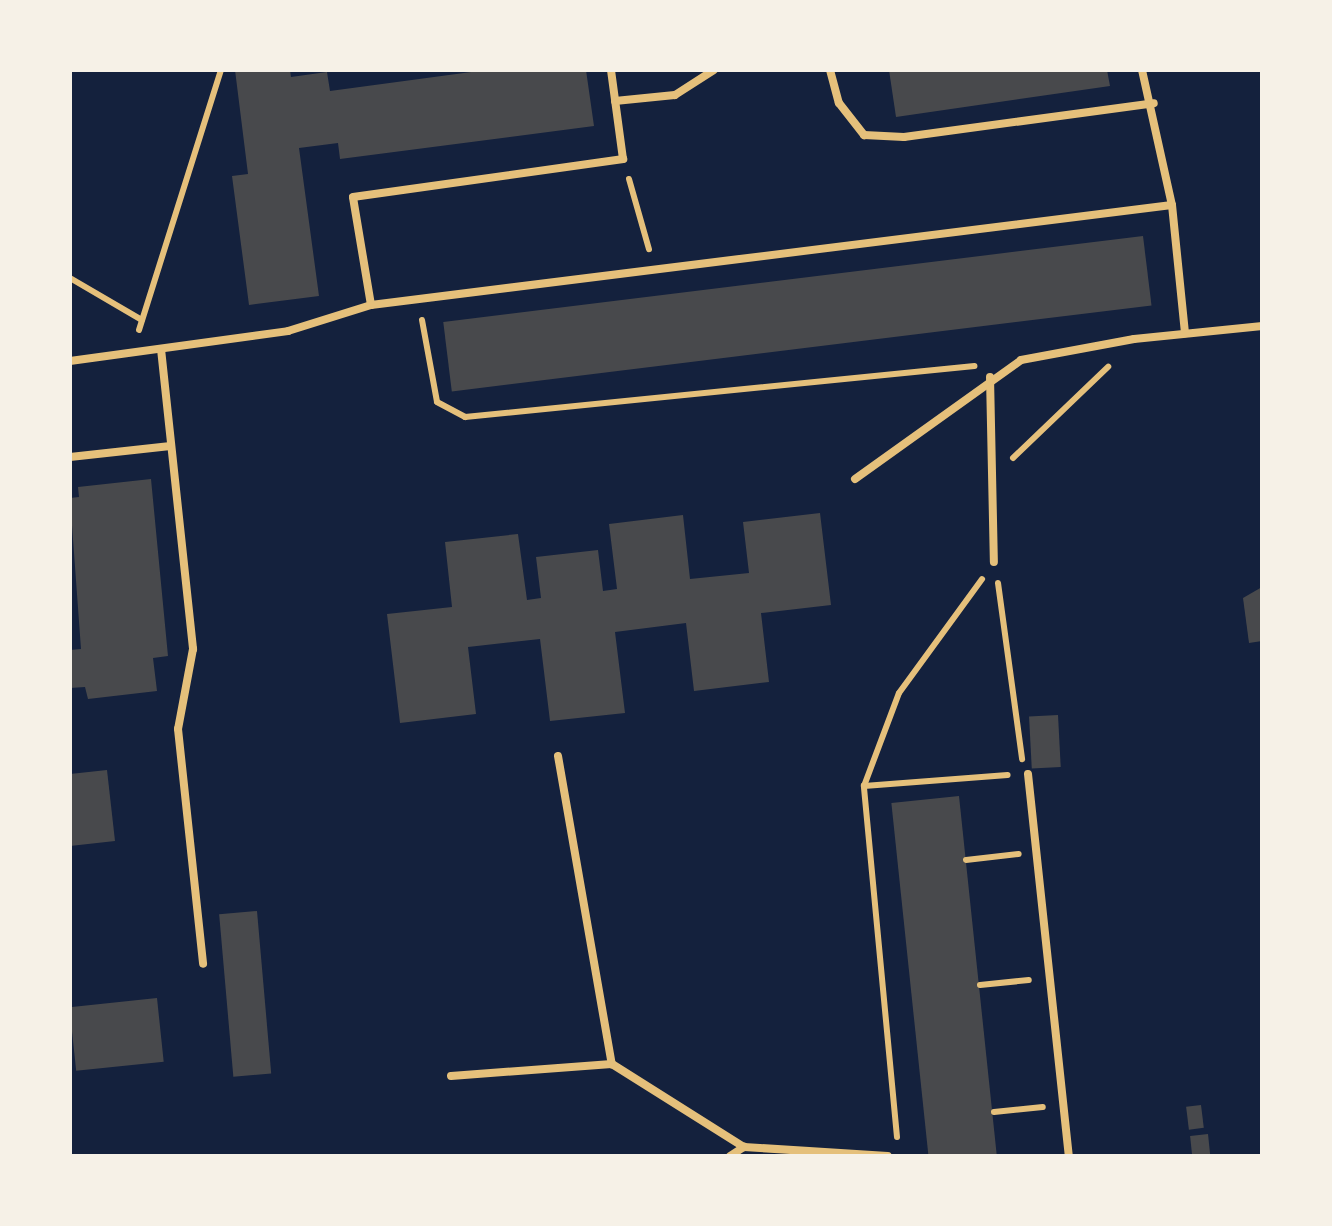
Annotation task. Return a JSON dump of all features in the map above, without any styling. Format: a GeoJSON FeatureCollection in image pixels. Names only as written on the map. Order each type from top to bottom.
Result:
{"type":"FeatureCollection","features":[{"type":"Feature","properties":{"kind":"lane"},"geometry":{"type":"LineString","coordinates":[[372,305],[353,196],[623,159],[610,70]]}},
{"type":"Feature","properties":{"kind":"lane"},"geometry":{"type":"LineString","coordinates":[[615,101],[675,95],[714,70]]}},
{"type":"Feature","properties":{"kind":"lane"},"geometry":{"type":"LineString","coordinates":[[830,70],[840,103],[864,136],[904,137],[1154,103]]}},
{"type":"Feature","properties":{"kind":"lane"},"geometry":{"type":"LineString","coordinates":[[1142,70],[1154,103],[1172,204],[1184,333]]}},
{"type":"Feature","properties":{"kind":"lane"},"geometry":{"type":"LineString","coordinates":[[70,361],[288,332],[372,305],[1172,204]]}},
{"type":"Feature","properties":{"kind":"lane"},"geometry":{"type":"LineString","coordinates":[[855,479],[990,376],[1021,360],[1134,339],[1262,326]]}},
{"type":"Feature","properties":{"kind":"lane"},"geometry":{"type":"LineString","coordinates":[[161,349],[193,649],[178,729],[203,964]]}},
{"type":"Feature","properties":{"kind":"lane"},"geometry":{"type":"LineString","coordinates":[[990,376],[994,562]]}},
{"type":"Feature","properties":{"kind":"lane"},"geometry":{"type":"LineString","coordinates":[[70,457],[170,446]]}},
{"type":"Feature","properties":{"kind":"lane"},"geometry":{"type":"LineString","coordinates":[[558,756],[612,1064]]}},
{"type":"Feature","properties":{"kind":"lane"},"geometry":{"type":"LineString","coordinates":[[1028,774],[1069,1156]]}},
{"type":"Feature","properties":{"kind":"lane"},"geometry":{"type":"LineString","coordinates":[[451,1076],[612,1064],[744,1147],[888,1156]]}},
{"type":"Feature","properties":{"kind":"lane"},"geometry":{"type":"LineString","coordinates":[[730,1156],[744,1147]]}},
{"type":"Feature","properties":{"kind":"path"},"geometry":{"type":"LineString","coordinates":[[130,354],[221,70]]}},
{"type":"Feature","properties":{"kind":"path"},"geometry":{"type":"LineString","coordinates":[[623,159],[654,267]]}},
{"type":"Feature","properties":{"kind":"path"},"geometry":{"type":"LineString","coordinates":[[70,278],[142,320]]}},
{"type":"Feature","properties":{"kind":"path"},"geometry":{"type":"LineString","coordinates":[[418,299],[437,402],[465,418],[969,364],[990,376]]}},
{"type":"Feature","properties":{"kind":"path"},"geometry":{"type":"LineString","coordinates":[[993,475],[1065,414],[1134,339]]}},
{"type":"Feature","properties":{"kind":"path"},"geometry":{"type":"LineString","coordinates":[[864,786],[1028,774],[994,562]]}},
{"type":"Feature","properties":{"kind":"path"},"geometry":{"type":"LineString","coordinates":[[897,1156],[864,786],[899,694],[994,562]]}},
{"type":"Feature","properties":{"kind":"path"},"geometry":{"type":"LineString","coordinates":[[966,860],[1037,852]]}},
{"type":"Feature","properties":{"kind":"path"},"geometry":{"type":"LineString","coordinates":[[980,985],[1050,978]]}},
{"type":"Feature","properties":{"kind":"path"},"geometry":{"type":"LineString","coordinates":[[994,1112],[1064,1104]]}},
{"type":"Feature","properties":{"kind":"building"},"geometry":{"type":"Polygon","coordinates":[[[235,70],[290,70],[291,77],[327,72],[330,91],[486,70],[586,70],[594,126],[340,159],[338,143],[299,148],[319,296],[249,305],[232,176],[248,174],[235,70]]]}},
{"type":"Feature","properties":{"kind":"building"},"geometry":{"type":"Polygon","coordinates":[[[889,70],[1107,70],[1110,86],[896,117],[889,70]]]}},
{"type":"Feature","properties":{"kind":"building"},"geometry":{"type":"Polygon","coordinates":[[[1143,236],[1152,305],[452,391],[443,322],[1143,236]]]}},
{"type":"Feature","properties":{"kind":"building"},"geometry":{"type":"Polygon","coordinates":[[[151,479],[168,656],[153,658],[157,691],[88,699],[85,687],[70,688],[70,650],[81,649],[70,498],[79,497],[78,487],[151,479]]]}},
{"type":"Feature","properties":{"kind":"building"},"geometry":{"type":"Polygon","coordinates":[[[820,513],[831,605],[761,613],[769,682],[694,691],[686,623],[615,632],[625,713],[550,721],[540,639],[468,647],[476,714],[400,723],[387,614],[452,607],[445,542],[518,534],[527,600],[541,598],[536,557],[598,550],[603,591],[617,589],[609,524],[683,515],[690,579],[749,573],[743,522],[820,513]]]}},
{"type":"Feature","properties":{"kind":"building"},"geometry":{"type":"Polygon","coordinates":[[[1262,587],[1262,641],[1249,643],[1243,598],[1262,587]]]}},
{"type":"Feature","properties":{"kind":"building"},"geometry":{"type":"Polygon","coordinates":[[[1058,715],[1061,767],[1032,768],[1029,717],[1058,715]]]}},
{"type":"Feature","properties":{"kind":"building"},"geometry":{"type":"Polygon","coordinates":[[[107,770],[115,841],[70,846],[70,774],[107,770]]]}},
{"type":"Feature","properties":{"kind":"building"},"geometry":{"type":"Polygon","coordinates":[[[959,796],[997,1156],[928,1156],[891,803],[959,796]]]}},
{"type":"Feature","properties":{"kind":"building"},"geometry":{"type":"Polygon","coordinates":[[[257,911],[271,1073],[233,1077],[219,914],[257,911]]]}},
{"type":"Feature","properties":{"kind":"building"},"geometry":{"type":"Polygon","coordinates":[[[157,998],[164,1062],[76,1071],[70,1007],[157,998]]]}},
{"type":"Feature","properties":{"kind":"building"},"geometry":{"type":"Polygon","coordinates":[[[1201,1105],[1204,1128],[1189,1130],[1186,1107],[1201,1105]]]}},
{"type":"Feature","properties":{"kind":"building"},"geometry":{"type":"Polygon","coordinates":[[[1208,1134],[1210,1154],[1192,1156],[1190,1136],[1208,1134]]]}}]}
